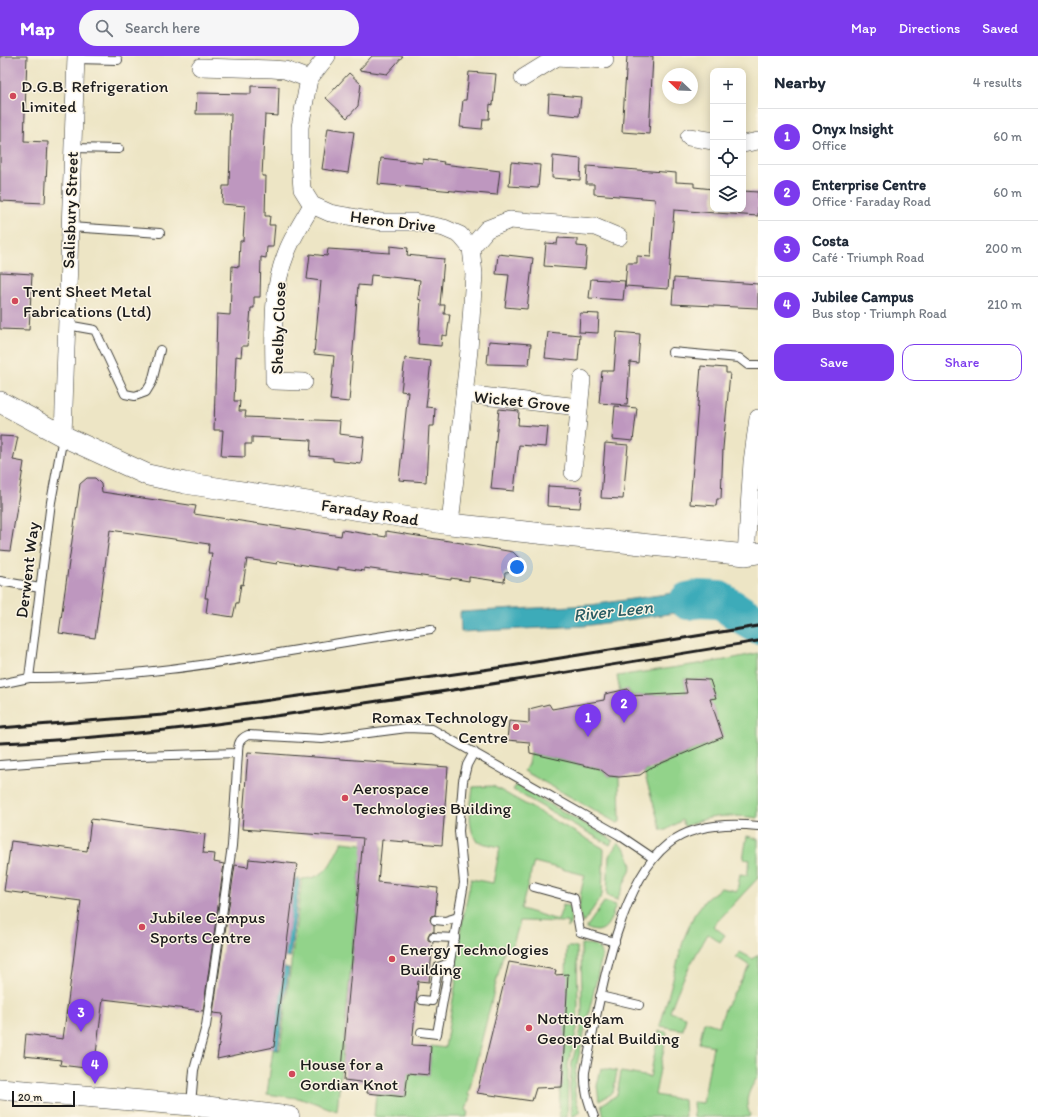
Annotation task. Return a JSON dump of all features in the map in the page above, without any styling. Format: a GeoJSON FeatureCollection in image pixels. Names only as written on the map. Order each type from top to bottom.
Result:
{"type":"FeatureCollection","features":[{"type":"Feature","properties":{"kind":"street"},"geometry":{"type":"LineString","coordinates":[[312,205],[302,189],[300,127],[309,79],[327,56]]}},
{"type":"Feature","properties":{"kind":"street"},"geometry":{"type":"LineString","coordinates":[[523,78],[556,57],[605,60]]}},
{"type":"Feature","properties":{"kind":"street","name":"Salisbury Street"},"geometry":{"type":"LineString","coordinates":[[63,436],[76,58]]}},
{"type":"Feature","properties":{"kind":"street"},"geometry":{"type":"LineString","coordinates":[[200,66],[247,62],[285,70],[309,79]]}},
{"type":"Feature","properties":{"kind":"street"},"geometry":{"type":"LineString","coordinates":[[689,137],[710,140]]}},
{"type":"Feature","properties":{"kind":"street"},"geometry":{"type":"LineString","coordinates":[[746,143],[758,141]]}},
{"type":"Feature","properties":{"kind":"street","name":"Heron Drive"},"geometry":{"type":"LineString","coordinates":[[312,205],[330,213],[381,222],[415,222],[444,228],[460,235],[472,248]]}},
{"type":"Feature","properties":{"kind":"street","name":"Shelby Close"},"geometry":{"type":"LineString","coordinates":[[304,382],[274,381],[274,341],[278,278],[286,254],[312,205]]}},
{"type":"Feature","properties":{"kind":"street"},"geometry":{"type":"LineString","coordinates":[[450,524],[465,394],[474,290],[472,248],[487,229],[510,220],[595,227],[619,237]]}},
{"type":"Feature","properties":{"kind":"street","name":"Wicket Grove"},"geometry":{"type":"LineString","coordinates":[[573,472],[582,379]]}},
{"type":"Feature","properties":{"kind":"street","name":"Wicket Grove"},"geometry":{"type":"LineString","coordinates":[[465,394],[579,407]]}},
{"type":"Feature","properties":{"kind":"street","name":"Faraday Road"},"geometry":{"type":"LineString","coordinates":[[0,402],[63,436],[148,475],[185,483],[450,524],[752,554]]}},
{"type":"Feature","properties":{"kind":"street"},"geometry":{"type":"LineString","coordinates":[[752,554],[752,462],[758,418]]}},
{"type":"Feature","properties":{"kind":"street"},"geometry":{"type":"LineString","coordinates":[[0,1089],[191,1106],[289,1117]]}},
{"type":"Feature","properties":{"kind":"lane"},"geometry":{"type":"LineString","coordinates":[[76,58],[118,60]]}},
{"type":"Feature","properties":{"kind":"lane"},"geometry":{"type":"LineString","coordinates":[[72,148],[119,149]]}},
{"type":"Feature","properties":{"kind":"lane"},"geometry":{"type":"LineString","coordinates":[[70,227],[160,233]]}},
{"type":"Feature","properties":{"kind":"lane"},"geometry":{"type":"LineString","coordinates":[[67,325],[95,330],[125,394],[135,396],[146,392],[152,382],[160,350]]}},
{"type":"Feature","properties":{"kind":"lane"},"geometry":{"type":"LineString","coordinates":[[672,352],[739,358],[748,365],[758,365]]}},
{"type":"Feature","properties":{"kind":"lane","name":"Derwent Way"},"geometry":{"type":"LineString","coordinates":[[29,678],[51,502],[63,436]]}},
{"type":"Feature","properties":{"kind":"lane"},"geometry":{"type":"LineString","coordinates":[[0,581],[40,588]]}},
{"type":"Feature","properties":{"kind":"lane"},"geometry":{"type":"LineString","coordinates":[[0,684],[29,678],[66,678],[174,670],[368,638],[431,630]]}},
{"type":"Feature","properties":{"kind":"lane"},"geometry":{"type":"LineString","coordinates":[[191,1106],[194,1070],[206,1026],[232,846],[238,744],[242,738],[248,735],[322,739],[420,727],[432,729],[619,835],[653,858]]}},
{"type":"Feature","properties":{"kind":"lane"},"geometry":{"type":"LineString","coordinates":[[420,1032],[437,1034],[464,883],[459,831],[463,781],[467,765],[474,752]]}},
{"type":"Feature","properties":{"kind":"lane"},"geometry":{"type":"LineString","coordinates":[[0,765],[106,757],[238,753]]}},
{"type":"Feature","properties":{"kind":"lane"},"geometry":{"type":"LineString","coordinates":[[594,1117],[586,1096],[584,1085],[600,996],[628,900],[637,882],[653,858],[668,844],[685,834],[716,826],[740,824],[758,826]]}},
{"type":"Feature","properties":{"kind":"lane"},"geometry":{"type":"LineString","coordinates":[[534,887],[574,898],[580,932],[615,942]]}},
{"type":"Feature","properties":{"kind":"lane"},"geometry":{"type":"LineString","coordinates":[[435,920],[445,921],[458,917]]}},
{"type":"Feature","properties":{"kind":"lane"},"geometry":{"type":"LineString","coordinates":[[433,937],[454,938]]}},
{"type":"Feature","properties":{"kind":"lane"},"geometry":{"type":"LineString","coordinates":[[422,1000],[432,1001],[438,967],[450,963]]}},
{"type":"Feature","properties":{"kind":"lane"},"geometry":{"type":"LineString","coordinates":[[600,996],[639,1005]]}},
{"type":"Feature","properties":{"kind":"green space"},"geometry":{"type":"Polygon","coordinates":[[[758,653],[758,818],[721,816],[703,820],[685,827],[682,820],[666,830],[661,830],[644,772],[723,737],[710,699],[716,697],[710,680],[684,679],[687,693],[631,696],[628,689],[620,692],[617,676],[725,660],[758,653]]]}},
{"type":"Feature","properties":{"kind":"green space"},"geometry":{"type":"Polygon","coordinates":[[[530,753],[600,769],[609,776],[619,777],[620,822],[617,823],[524,771],[528,764],[530,753]]]}},
{"type":"Feature","properties":{"kind":"green space"},"geometry":{"type":"Polygon","coordinates":[[[516,785],[613,840],[610,845],[513,790],[516,785]]]}},
{"type":"Feature","properties":{"kind":"green space"},"geometry":{"type":"Polygon","coordinates":[[[493,786],[604,849],[602,895],[583,924],[580,906],[585,875],[534,862],[521,909],[558,920],[563,905],[568,906],[571,920],[568,928],[567,922],[520,921],[512,948],[505,947],[468,1095],[470,1096],[466,1110],[468,1111],[467,1117],[374,1117],[376,1094],[405,1097],[408,1073],[429,1075],[431,1046],[445,1048],[458,969],[453,967],[471,879],[493,883],[500,847],[477,842],[474,836],[470,822],[473,787],[493,786]]]}},
{"type":"Feature","properties":{"kind":"green space"},"geometry":{"type":"Polygon","coordinates":[[[747,836],[758,839],[758,878],[713,926],[725,935],[720,942],[708,934],[687,972],[670,1012],[686,1017],[683,1030],[660,1026],[684,938],[694,915],[706,899],[721,888],[737,891],[740,874],[747,875],[750,860],[743,859],[747,836]]]}},
{"type":"Feature","properties":{"kind":"green space"},"geometry":{"type":"Polygon","coordinates":[[[342,842],[382,846],[380,862],[361,861],[337,1111],[304,1099],[267,1094],[273,1049],[280,1050],[302,879],[318,876],[328,868],[342,842]]]}},
{"type":"Feature","properties":{"kind":"green space"},"geometry":{"type":"Polygon","coordinates":[[[618,843],[626,850],[632,866],[617,900],[609,897],[607,894],[609,856],[618,843]]]}},
{"type":"Feature","properties":{"kind":"green space"},"geometry":{"type":"Polygon","coordinates":[[[604,902],[616,905],[607,926],[599,931],[586,928],[604,902]]]}},
{"type":"Feature","properties":{"kind":"green space"},"geometry":{"type":"Polygon","coordinates":[[[581,944],[588,944],[597,947],[602,956],[576,1068],[575,1091],[578,1107],[581,1112],[572,1117],[570,1088],[572,1062],[581,1030],[581,944]]]}},
{"type":"Feature","properties":{"kind":"green space"},"geometry":{"type":"Polygon","coordinates":[[[567,947],[577,947],[577,1029],[568,1064],[567,1117],[559,1117],[560,1087],[562,1086],[567,947]]]}},
{"type":"Feature","properties":{"kind":"green space"},"geometry":{"type":"Polygon","coordinates":[[[740,952],[753,959],[758,954],[758,1076],[747,1099],[750,1114],[749,1117],[694,1117],[693,1102],[703,1103],[713,1046],[699,1043],[704,1022],[719,1026],[726,1006],[750,966],[736,957],[740,952]]]}},
{"type":"Feature","properties":{"kind":"green space"},"geometry":{"type":"Polygon","coordinates":[[[659,1031],[667,1032],[655,1095],[684,1100],[685,1117],[604,1117],[601,1105],[617,1095],[621,1072],[650,1077],[659,1031]]]}},
{"type":"Feature","properties":{"kind":"green space"},"geometry":{"type":"Polygon","coordinates":[[[601,1068],[617,1071],[613,1093],[599,1101],[597,1086],[601,1068]]]}},
{"type":"Feature","properties":{"kind":"water"},"geometry":{"type":"Polygon","coordinates":[[[693,590],[730,592],[758,603],[758,609],[717,615],[704,609],[584,626],[461,632],[460,612],[591,605],[693,590]]]}},
{"type":"Feature","properties":{"kind":"water"},"geometry":{"type":"Polygon","coordinates":[[[295,879],[300,879],[290,957],[285,957],[295,879]]]}},
{"type":"Feature","properties":{"kind":"water"},"geometry":{"type":"Polygon","coordinates":[[[284,967],[289,968],[278,1050],[273,1049],[284,967]]]}},
{"type":"Feature","properties":{"kind":"building"},"geometry":{"type":"Polygon","coordinates":[[[0,56],[27,56],[24,141],[48,142],[45,203],[0,201],[0,56]]]}},
{"type":"Feature","properties":{"kind":"building"},"geometry":{"type":"Polygon","coordinates":[[[372,56],[403,56],[387,74],[359,70],[372,56]]]}},
{"type":"Feature","properties":{"kind":"building"},"geometry":{"type":"Polygon","coordinates":[[[627,56],[653,56],[649,134],[622,132],[627,56]]]}},
{"type":"Feature","properties":{"kind":"building"},"geometry":{"type":"Polygon","coordinates":[[[469,72],[496,74],[493,105],[490,104],[489,119],[483,119],[482,129],[460,127],[463,100],[466,100],[469,72]]]}},
{"type":"Feature","properties":{"kind":"building"},"geometry":{"type":"Polygon","coordinates":[[[349,73],[361,84],[358,106],[347,118],[326,98],[349,73]]]}},
{"type":"Feature","properties":{"kind":"building"},"geometry":{"type":"Polygon","coordinates":[[[251,86],[279,87],[278,116],[265,115],[262,176],[266,176],[265,216],[270,216],[269,225],[275,225],[273,247],[267,247],[266,258],[261,257],[260,297],[254,297],[254,308],[251,308],[248,346],[242,346],[241,357],[236,356],[234,401],[240,401],[239,411],[246,411],[245,417],[340,421],[339,434],[364,437],[361,464],[333,461],[333,458],[310,456],[311,440],[252,437],[252,444],[245,444],[245,457],[221,456],[223,430],[214,430],[217,314],[230,315],[232,266],[239,267],[240,241],[243,241],[245,206],[222,204],[223,186],[229,186],[231,114],[196,114],[197,93],[251,94],[251,86]]]}},
{"type":"Feature","properties":{"kind":"building"},"geometry":{"type":"Polygon","coordinates":[[[549,94],[581,97],[579,116],[548,113],[549,94]]]}},
{"type":"Feature","properties":{"kind":"building"},"geometry":{"type":"Polygon","coordinates":[[[328,128],[354,132],[348,173],[322,169],[328,128]]]}},
{"type":"Feature","properties":{"kind":"building"},"geometry":{"type":"Polygon","coordinates":[[[553,156],[581,159],[580,180],[552,178],[553,156]]]}},
{"type":"Feature","properties":{"kind":"building"},"geometry":{"type":"Polygon","coordinates":[[[381,158],[423,163],[423,159],[444,162],[443,164],[500,171],[497,195],[378,184],[381,158]]]}},
{"type":"Feature","properties":{"kind":"building"},"geometry":{"type":"Polygon","coordinates":[[[511,162],[540,165],[538,188],[509,186],[511,162]]]}},
{"type":"Feature","properties":{"kind":"building"},"geometry":{"type":"Polygon","coordinates":[[[587,166],[676,173],[676,182],[694,183],[694,187],[710,189],[710,212],[746,212],[746,191],[758,192],[758,216],[674,210],[668,289],[625,286],[627,263],[637,263],[637,256],[651,257],[655,199],[594,194],[594,184],[586,184],[587,166]]]}},
{"type":"Feature","properties":{"kind":"building"},"geometry":{"type":"Polygon","coordinates":[[[558,238],[577,239],[577,246],[587,247],[585,269],[544,266],[546,243],[557,244],[558,238]]]}},
{"type":"Feature","properties":{"kind":"building"},"geometry":{"type":"Polygon","coordinates":[[[390,246],[408,248],[407,255],[444,259],[440,305],[445,305],[444,314],[450,314],[447,336],[442,335],[441,346],[418,344],[421,300],[418,299],[420,280],[371,275],[370,286],[358,285],[349,402],[330,400],[334,356],[314,354],[321,281],[307,279],[310,254],[327,256],[328,249],[390,253],[390,246]]]}},
{"type":"Feature","properties":{"kind":"building"},"geometry":{"type":"Polygon","coordinates":[[[498,254],[533,258],[527,309],[505,307],[509,275],[496,274],[498,254]]]}},
{"type":"Feature","properties":{"kind":"building","name":"Trent Sheet Metal Fabrications (Ltd)"},"geometry":{"type":"Polygon","coordinates":[[[0,272],[32,274],[29,330],[0,329],[0,272]]]}},
{"type":"Feature","properties":{"kind":"building"},"geometry":{"type":"Polygon","coordinates":[[[674,278],[758,284],[758,308],[672,304],[674,278]]]}},
{"type":"Feature","properties":{"kind":"building"},"geometry":{"type":"Polygon","coordinates":[[[591,279],[625,281],[623,300],[589,298],[591,279]]]}},
{"type":"Feature","properties":{"kind":"building"},"geometry":{"type":"Polygon","coordinates":[[[580,313],[599,314],[598,333],[579,332],[580,313]]]}},
{"type":"Feature","properties":{"kind":"building"},"geometry":{"type":"Polygon","coordinates":[[[548,332],[580,335],[578,361],[545,358],[548,332]]]}},
{"type":"Feature","properties":{"kind":"building"},"geometry":{"type":"Polygon","coordinates":[[[617,332],[640,334],[638,363],[630,362],[627,405],[599,403],[602,371],[614,371],[617,332]]]}},
{"type":"Feature","properties":{"kind":"building"},"geometry":{"type":"Polygon","coordinates":[[[489,341],[531,344],[529,365],[487,364],[489,341]]]}},
{"type":"Feature","properties":{"kind":"building"},"geometry":{"type":"Polygon","coordinates":[[[405,358],[431,361],[426,407],[435,408],[434,426],[429,426],[426,482],[399,480],[408,392],[401,391],[405,358]]]}},
{"type":"Feature","properties":{"kind":"building"},"geometry":{"type":"Polygon","coordinates":[[[701,366],[726,368],[726,373],[730,373],[723,448],[721,499],[717,499],[716,506],[690,504],[701,366]]]}},
{"type":"Feature","properties":{"kind":"building"},"geometry":{"type":"Polygon","coordinates":[[[615,406],[637,408],[633,441],[612,439],[615,406]]]}},
{"type":"Feature","properties":{"kind":"building"},"geometry":{"type":"Polygon","coordinates":[[[499,409],[519,411],[518,425],[548,427],[546,447],[519,445],[514,491],[491,489],[499,409]]]}},
{"type":"Feature","properties":{"kind":"building"},"geometry":{"type":"Polygon","coordinates":[[[0,436],[18,437],[13,460],[24,462],[10,551],[0,550],[0,436]]]}},
{"type":"Feature","properties":{"kind":"building"},"geometry":{"type":"Polygon","coordinates":[[[605,443],[628,445],[623,499],[601,498],[605,443]]]}},
{"type":"Feature","properties":{"kind":"building"},"geometry":{"type":"Polygon","coordinates":[[[87,478],[95,478],[101,484],[102,492],[196,506],[194,514],[341,536],[342,530],[386,537],[386,531],[513,552],[519,558],[520,565],[513,572],[505,573],[504,582],[469,577],[469,581],[451,578],[451,580],[364,568],[364,571],[338,567],[338,570],[278,561],[277,564],[247,559],[243,585],[241,584],[238,603],[236,603],[233,617],[206,613],[208,598],[205,598],[212,553],[208,553],[209,544],[110,530],[95,638],[59,633],[80,484],[87,478]]]}},
{"type":"Feature","properties":{"kind":"building"},"geometry":{"type":"Polygon","coordinates":[[[548,486],[582,488],[580,508],[547,506],[548,486]]]}},
{"type":"Feature","properties":{"kind":"building"},"geometry":{"type":"Polygon","coordinates":[[[684,679],[710,680],[716,698],[710,699],[723,737],[650,768],[640,775],[619,777],[609,776],[600,769],[530,753],[529,742],[507,740],[509,721],[529,723],[529,709],[549,704],[552,709],[604,700],[605,694],[628,689],[630,696],[687,693],[684,679]]]}},
{"type":"Feature","properties":{"kind":"building"},"geometry":{"type":"Polygon","coordinates":[[[248,752],[448,767],[442,845],[382,840],[378,882],[438,888],[435,915],[431,916],[430,920],[434,925],[434,932],[430,932],[428,936],[428,940],[433,942],[429,982],[418,981],[412,1045],[431,1046],[429,1075],[408,1073],[405,1097],[367,1093],[368,1083],[344,1080],[345,1069],[342,1069],[363,838],[242,829],[248,752]]]}},
{"type":"Feature","properties":{"kind":"building","name":"Jubilee Campus Sports Centre"},"geometry":{"type":"Polygon","coordinates":[[[91,819],[205,834],[203,853],[215,854],[214,862],[224,864],[203,1011],[103,999],[94,1069],[60,1065],[61,1060],[24,1056],[26,1034],[63,1039],[81,901],[4,891],[11,841],[87,851],[91,819]]]}},
{"type":"Feature","properties":{"kind":"building"},"geometry":{"type":"Polygon","coordinates":[[[249,859],[297,864],[274,1047],[217,1059],[223,1014],[213,1013],[235,865],[248,867],[249,859]]]}},
{"type":"Feature","properties":{"kind":"building","name":"Nottingham Geospatial Building"},"geometry":{"type":"Polygon","coordinates":[[[509,962],[556,970],[555,975],[568,974],[562,1087],[536,1088],[532,1101],[477,1093],[509,962]]]}},
{"type":"Feature","properties":{"kind":"waterway","name":"River Leen"},"geometry":{"type":"LineString","coordinates":[[688,601],[699,599],[719,600],[758,625]]}},
{"type":"Feature","properties":{"kind":"railway"},"geometry":{"type":"LineString","coordinates":[[0,728],[163,715],[511,666],[758,626]]}},
{"type":"Feature","properties":{"kind":"railway"},"geometry":{"type":"LineString","coordinates":[[0,743],[48,741],[142,733],[237,721],[473,687],[758,641]]}},
{"type":"Feature","properties":{"kind":"place","name":"D.G.B. Refrigeration Limited"},"geometry":{"type":"Point","coordinates":[13,96]}},
{"type":"Feature","properties":{"kind":"place","name":"Trent Sheet Metal Fabrications (Ltd)"},"geometry":{"type":"Point","coordinates":[15,301]}},
{"type":"Feature","properties":{"kind":"place","name":"Enterprise Centre"},"geometry":{"type":"Point","coordinates":[624,723]}},
{"type":"Feature","properties":{"kind":"place","name":"Romax Technology Centre"},"geometry":{"type":"Point","coordinates":[516,727]}},
{"type":"Feature","properties":{"kind":"place","name":"Onyx Insight"},"geometry":{"type":"Point","coordinates":[588,737]}},
{"type":"Feature","properties":{"kind":"place","name":"Aerospace Technologies Building"},"geometry":{"type":"Point","coordinates":[345,798]}},
{"type":"Feature","properties":{"kind":"place","name":"Jubilee Campus Sports Centre"},"geometry":{"type":"Point","coordinates":[142,927]}},
{"type":"Feature","properties":{"kind":"place","name":"Energy Technologies Building"},"geometry":{"type":"Point","coordinates":[392,959]}},
{"type":"Feature","properties":{"kind":"place","name":"Nottingham Geospatial Building"},"geometry":{"type":"Point","coordinates":[529,1028]}},
{"type":"Feature","properties":{"kind":"place","name":"Costa"},"geometry":{"type":"Point","coordinates":[81,1032]}},
{"type":"Feature","properties":{"kind":"place","name":"House for a Gordian Knot"},"geometry":{"type":"Point","coordinates":[292,1074]}},
{"type":"Feature","properties":{"kind":"place","name":"Jubilee Campus"},"geometry":{"type":"Point","coordinates":[95,1084]}}]}
